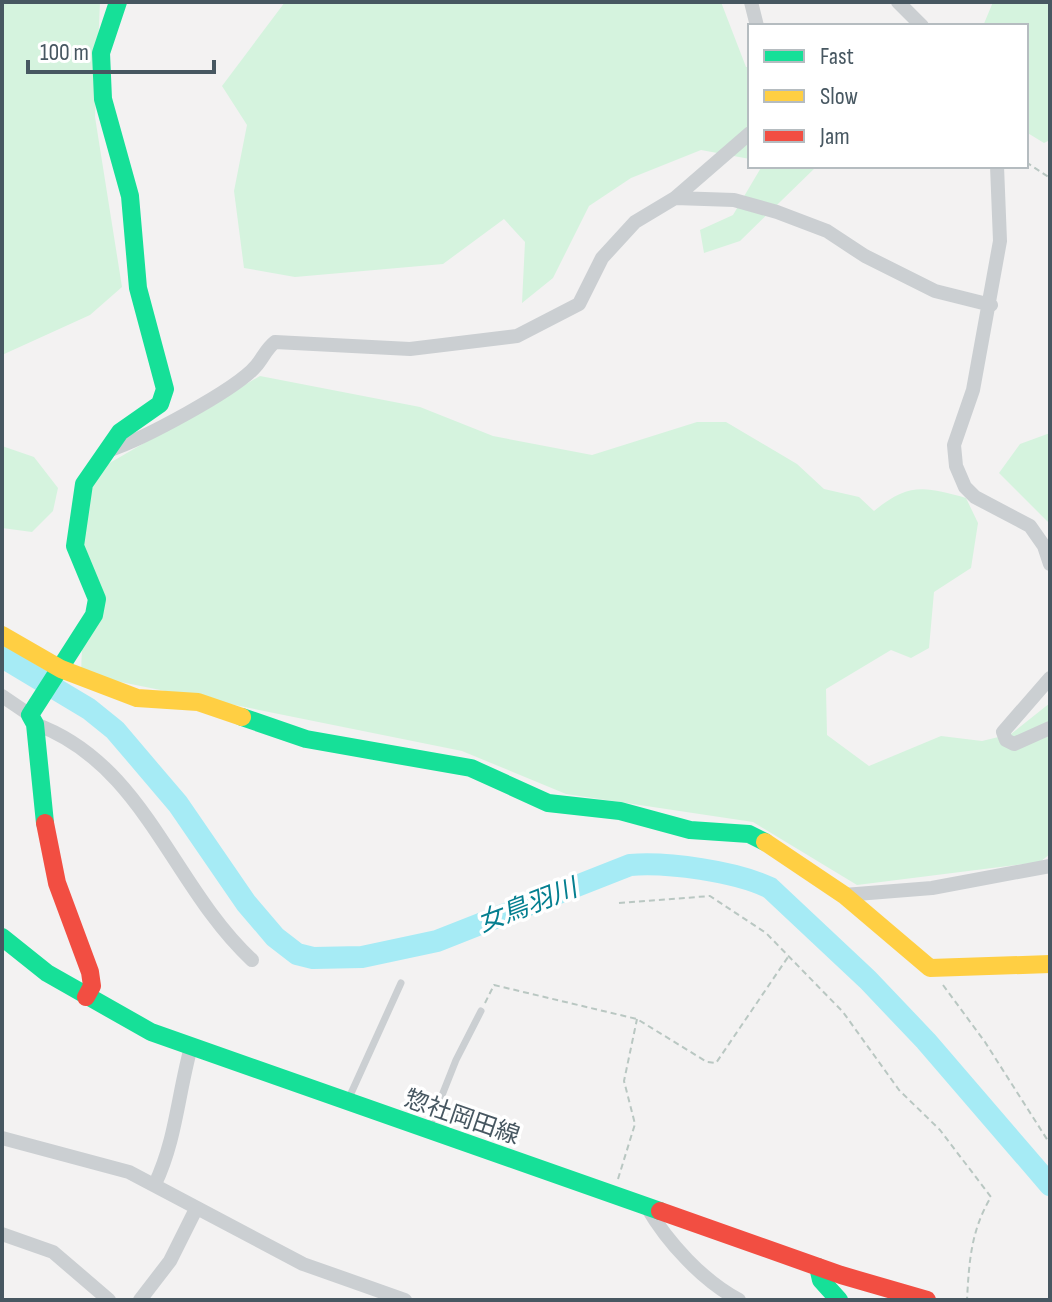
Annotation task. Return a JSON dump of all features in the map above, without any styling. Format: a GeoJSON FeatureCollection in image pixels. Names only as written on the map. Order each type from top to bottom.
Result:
{"type":"FeatureCollection","features":[{"type":"Feature","properties":{"kind":"street"},"geometry":{"type":"LineString","coordinates":[[86,997],[92,986],[90,972],[57,883],[40,802],[32,717],[94,615],[97,599],[75,546],[84,484],[120,432],[160,404],[165,389],[137,286],[131,199],[107,126],[98,78],[101,42],[118,2]]}},
{"type":"Feature","properties":{"kind":"street"},"geometry":{"type":"LineString","coordinates":[[751,2],[756,24]]}},
{"type":"Feature","properties":{"kind":"street"},"geometry":{"type":"LineString","coordinates":[[898,2],[920,24]]}},
{"type":"Feature","properties":{"kind":"street"},"geometry":{"type":"LineString","coordinates":[[110,450],[129,444],[201,405],[255,367],[275,342],[410,349],[517,336],[579,304],[602,258],[614,243],[635,222],[675,198],[748,135]]}},
{"type":"Feature","properties":{"kind":"street"},"geometry":{"type":"LineString","coordinates":[[997,168],[1000,241],[991,305],[979,342],[973,390],[954,445],[956,466],[965,487],[975,497],[1030,526],[1044,546],[1050,564]]}},
{"type":"Feature","properties":{"kind":"street"},"geometry":{"type":"LineString","coordinates":[[675,198],[734,200],[777,212],[827,231],[865,256],[935,291],[991,305]]}},
{"type":"Feature","properties":{"kind":"street"},"geometry":{"type":"LineString","coordinates":[[2,635],[59,672],[137,698],[198,702],[306,739],[471,768],[548,803],[620,811],[690,830],[749,834],[780,850],[844,895],[930,968],[1050,964]]}},
{"type":"Feature","properties":{"kind":"street"},"geometry":{"type":"LineString","coordinates":[[1050,678],[1003,732],[1006,740],[1014,744],[1050,728]]}},
{"type":"Feature","properties":{"kind":"street"},"geometry":{"type":"LineString","coordinates":[[2,696],[76,741],[113,773],[208,911],[252,960]]}},
{"type":"Feature","properties":{"kind":"street"},"geometry":{"type":"LineString","coordinates":[[844,895],[932,888],[1050,866]]}},
{"type":"Feature","properties":{"kind":"street","name":"惣社岡田線"},"geometry":{"type":"LineString","coordinates":[[2,937],[86,997],[151,1032],[818,1267],[927,1300]]}},
{"type":"Feature","properties":{"kind":"street"},"geometry":{"type":"LineString","coordinates":[[155,1184],[174,1138],[180,1087],[191,1047]]}},
{"type":"Feature","properties":{"kind":"street"},"geometry":{"type":"LineString","coordinates":[[2,1138],[105,1164],[155,1184],[196,1209],[303,1264],[349,1283],[405,1300]]}},
{"type":"Feature","properties":{"kind":"street"},"geometry":{"type":"LineString","coordinates":[[647,1207],[657,1224],[718,1289],[739,1300]]}},
{"type":"Feature","properties":{"kind":"street"},"geometry":{"type":"LineString","coordinates":[[140,1300],[170,1261],[196,1209]]}},
{"type":"Feature","properties":{"kind":"street"},"geometry":{"type":"LineString","coordinates":[[2,1234],[53,1252],[109,1300]]}},
{"type":"Feature","properties":{"kind":"street"},"geometry":{"type":"LineString","coordinates":[[818,1267],[821,1280],[839,1300]]}},
{"type":"Feature","properties":{"kind":"lane"},"geometry":{"type":"LineString","coordinates":[[347,1102],[401,983]]}},
{"type":"Feature","properties":{"kind":"lane"},"geometry":{"type":"LineString","coordinates":[[428,1130],[456,1060],[481,1011]]}},
{"type":"Feature","properties":{"kind":"path"},"geometry":{"type":"LineString","coordinates":[[1028,163],[1050,178]]}},
{"type":"Feature","properties":{"kind":"path"},"geometry":{"type":"LineString","coordinates":[[619,903],[710,896],[766,933],[843,1012],[899,1090],[940,1130],[991,1197],[979,1217],[972,1238],[967,1300]]}},
{"type":"Feature","properties":{"kind":"path"},"geometry":{"type":"LineString","coordinates":[[481,1011],[494,985],[637,1019],[707,1062],[716,1063],[789,956]]}},
{"type":"Feature","properties":{"kind":"path"},"geometry":{"type":"LineString","coordinates":[[930,968],[985,1042],[1050,1144]]}},
{"type":"Feature","properties":{"kind":"path"},"geometry":{"type":"LineString","coordinates":[[613,1195],[635,1124],[624,1081],[637,1019]]}},
{"type":"Feature","properties":{"kind":"green space"},"geometry":{"type":"Polygon","coordinates":[[[2,2],[100,2],[95,117],[122,287],[90,315],[2,355],[2,2]]]}},
{"type":"Feature","properties":{"kind":"green space"},"geometry":{"type":"Polygon","coordinates":[[[285,2],[721,2],[748,67],[748,159],[701,150],[631,178],[589,206],[553,278],[522,303],[525,242],[504,219],[443,264],[295,277],[244,268],[234,191],[247,125],[222,86],[285,2]]]}},
{"type":"Feature","properties":{"kind":"green space"},"geometry":{"type":"Polygon","coordinates":[[[993,2],[1050,2],[1050,140],[1044,143],[1028,133],[1028,24],[984,24],[993,2]]]}},
{"type":"Feature","properties":{"kind":"green space"},"geometry":{"type":"Polygon","coordinates":[[[761,168],[815,168],[740,241],[704,253],[700,230],[733,215],[761,168]]]}},
{"type":"Feature","properties":{"kind":"green space"},"geometry":{"type":"Polygon","coordinates":[[[260,376],[420,407],[493,436],[592,455],[697,422],[726,422],[797,464],[824,489],[859,497],[874,511],[907,491],[927,489],[966,498],[978,523],[971,568],[934,592],[929,648],[911,658],[891,650],[826,689],[827,735],[869,766],[941,736],[982,741],[1011,734],[1050,703],[1050,854],[1040,862],[857,885],[753,822],[566,794],[462,751],[81,674],[82,647],[99,621],[84,548],[85,502],[101,468],[260,376]]]}},
{"type":"Feature","properties":{"kind":"green space"},"geometry":{"type":"Polygon","coordinates":[[[1050,433],[1050,524],[999,473],[1020,444],[1050,433]]]}},
{"type":"Feature","properties":{"kind":"green space"},"geometry":{"type":"Polygon","coordinates":[[[2,446],[34,457],[58,488],[53,511],[32,532],[2,528],[2,446]]]}},
{"type":"Feature","properties":{"kind":"waterway","name":"女鳥羽川"},"geometry":{"type":"LineString","coordinates":[[2,657],[89,709],[115,730],[178,804],[246,903],[275,937],[297,954],[313,958],[362,957],[437,941],[630,865],[701,869],[770,888],[868,980],[926,1041],[1050,1185]]}},
{"type":"Feature","properties":{"kind":"traffic: fast"},"geometry":{"type":"LineString","coordinates":[[45,823],[35,724],[30,715],[94,615],[97,599],[75,546],[84,484],[120,432],[160,404],[165,389],[138,288],[130,196],[103,99],[101,53],[118,2]]}},
{"type":"Feature","properties":{"kind":"traffic: fast"},"geometry":{"type":"LineString","coordinates":[[242,717],[306,739],[471,768],[548,803],[620,811],[690,830],[749,834],[765,842]]}},
{"type":"Feature","properties":{"kind":"traffic: fast"},"geometry":{"type":"LineString","coordinates":[[2,937],[47,973],[151,1032],[660,1211]]}},
{"type":"Feature","properties":{"kind":"traffic: fast"},"geometry":{"type":"LineString","coordinates":[[818,1267],[821,1280],[839,1300]]}},
{"type":"Feature","properties":{"kind":"traffic: slow"},"geometry":{"type":"LineString","coordinates":[[2,635],[61,669],[137,698],[198,702],[242,717]]}},
{"type":"Feature","properties":{"kind":"traffic: slow"},"geometry":{"type":"LineString","coordinates":[[765,842],[844,895],[930,968],[1050,964]]}},
{"type":"Feature","properties":{"kind":"traffic: jam"},"geometry":{"type":"LineString","coordinates":[[45,823],[57,883],[90,972],[92,986],[86,997]]}},
{"type":"Feature","properties":{"kind":"traffic: jam"},"geometry":{"type":"LineString","coordinates":[[660,1211],[841,1275],[927,1300]]}}]}
